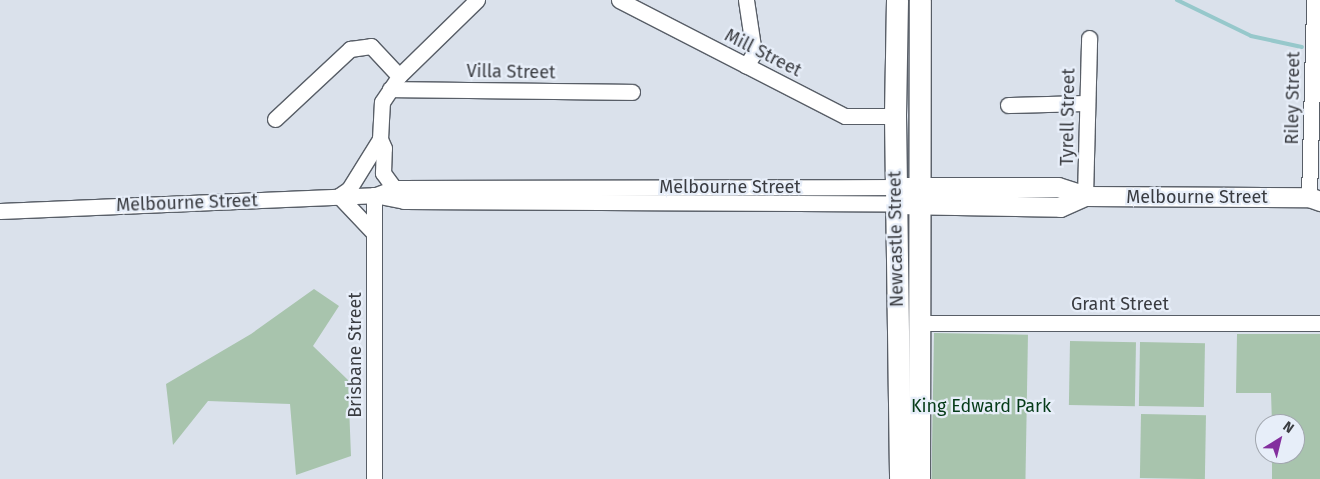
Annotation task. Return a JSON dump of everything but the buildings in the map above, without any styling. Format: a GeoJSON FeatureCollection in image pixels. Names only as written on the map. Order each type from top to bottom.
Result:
{"type":"FeatureCollection","features":[{"type":"Feature","properties":{"kind":"highway","name":"Newcastle Street"},"geometry":{"type":"LineString","coordinates":[[897,0],[895,116],[900,479]]}},
{"type":"Feature","properties":{"kind":"highway","name":"Newcastle Street"},"geometry":{"type":"LineString","coordinates":[[919,479],[920,322],[918,196],[920,0]]}},
{"type":"Feature","properties":{"kind":"main road","name":"Melbourne Street"},"geometry":{"type":"LineString","coordinates":[[896,195],[918,196],[1058,187],[1085,196],[1316,197]]}},
{"type":"Feature","properties":{"kind":"street"},"geometry":{"type":"LineString","coordinates":[[394,188],[383,173],[384,148],[380,139],[382,102],[399,76],[477,0]]}},
{"type":"Feature","properties":{"kind":"street","name":"Mill Street"},"geometry":{"type":"LineString","coordinates":[[619,0],[845,116],[895,116]]}},
{"type":"Feature","properties":{"kind":"street"},"geometry":{"type":"LineString","coordinates":[[746,0],[754,53],[746,66]]}},
{"type":"Feature","properties":{"kind":"street","name":"Riley Street"},"geometry":{"type":"LineString","coordinates":[[1314,0],[1316,197]]}},
{"type":"Feature","properties":{"kind":"street","name":"Tyrell Street"},"geometry":{"type":"LineString","coordinates":[[1085,196],[1089,38]]}},
{"type":"Feature","properties":{"kind":"street"},"geometry":{"type":"LineString","coordinates":[[275,120],[350,49],[371,46],[399,76]]}},
{"type":"Feature","properties":{"kind":"street","name":"Villa Street"},"geometry":{"type":"LineString","coordinates":[[390,89],[632,92]]}},
{"type":"Feature","properties":{"kind":"street"},"geometry":{"type":"LineString","coordinates":[[1008,105],[1087,103]]}},
{"type":"Feature","properties":{"kind":"street"},"geometry":{"type":"LineString","coordinates":[[373,232],[339,196],[348,189],[380,139]]}},
{"type":"Feature","properties":{"kind":"street","name":"Melbourne Street"},"geometry":{"type":"LineString","coordinates":[[374,195],[394,188],[896,195]]}},
{"type":"Feature","properties":{"kind":"street","name":"Melbourne Street"},"geometry":{"type":"LineString","coordinates":[[0,211],[374,195],[404,201],[896,195]]}},
{"type":"Feature","properties":{"kind":"street","name":"Brisbane Street"},"geometry":{"type":"LineString","coordinates":[[374,195],[374,479]]}},
{"type":"Feature","properties":{"kind":"street","name":"Grant Street"},"geometry":{"type":"LineString","coordinates":[[920,322],[1320,323]]}},
{"type":"Feature","properties":{"kind":"green space"},"geometry":{"type":"Polygon","coordinates":[[[314,289],[339,306],[313,346],[348,380],[351,456],[296,475],[290,404],[208,401],[173,445],[166,384],[251,334],[314,289]]]}},
{"type":"Feature","properties":{"kind":"green space","name":"King Edward Park"},"geometry":{"type":"Polygon","coordinates":[[[934,333],[1028,335],[1025,479],[931,479],[934,333]]]}},
{"type":"Feature","properties":{"kind":"green space"},"geometry":{"type":"Polygon","coordinates":[[[1237,334],[1320,334],[1320,479],[1272,479],[1272,464],[1305,464],[1305,414],[1272,414],[1271,393],[1236,393],[1237,334]]]}},
{"type":"Feature","properties":{"kind":"green space"},"geometry":{"type":"Polygon","coordinates":[[[1070,341],[1136,342],[1135,406],[1069,405],[1070,341]]]}},
{"type":"Feature","properties":{"kind":"green space"},"geometry":{"type":"Polygon","coordinates":[[[1140,342],[1205,343],[1204,407],[1139,406],[1140,342]]]}},
{"type":"Feature","properties":{"kind":"green space"},"geometry":{"type":"Polygon","coordinates":[[[1141,414],[1206,415],[1205,479],[1140,478],[1141,414]]]}},
{"type":"Feature","properties":{"kind":"waterway"},"geometry":{"type":"LineString","coordinates":[[1177,0],[1251,36],[1302,47]]}}]}
